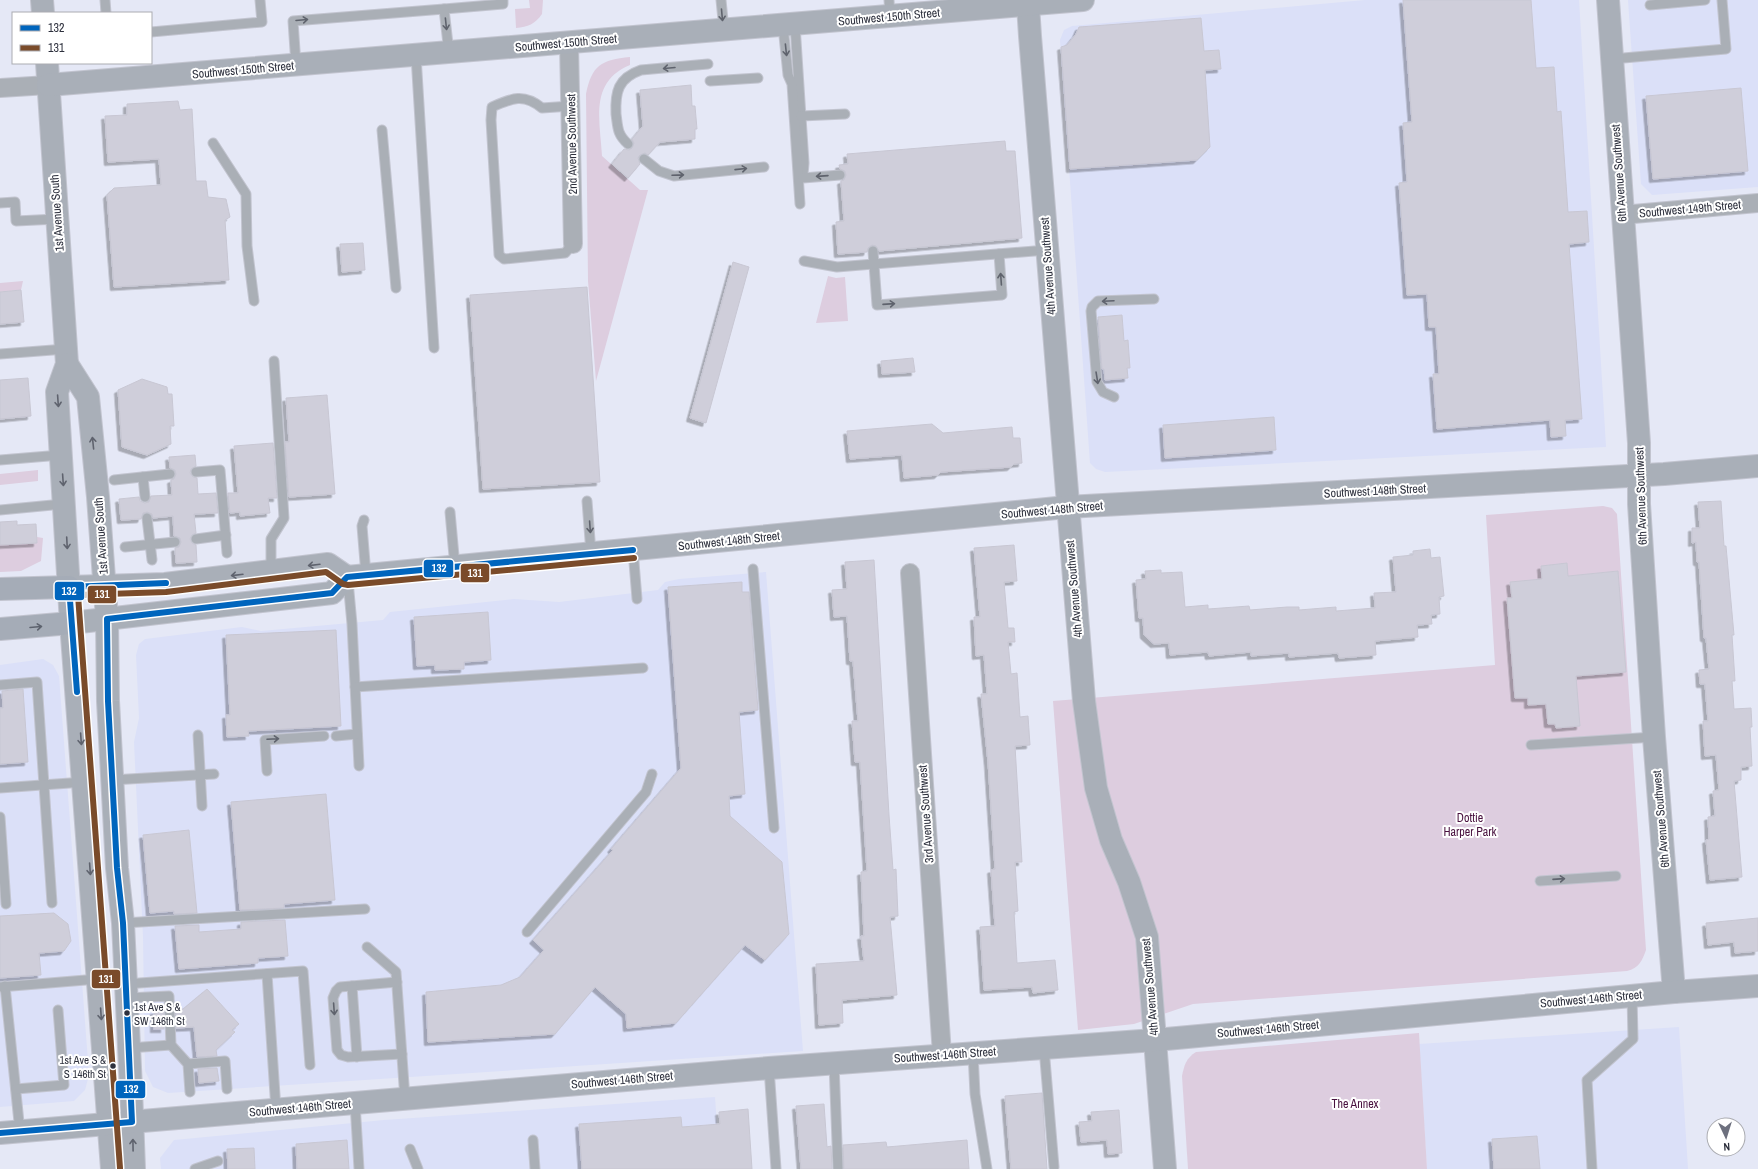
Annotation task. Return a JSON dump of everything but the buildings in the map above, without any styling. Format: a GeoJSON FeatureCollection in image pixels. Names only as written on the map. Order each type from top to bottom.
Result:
{"type":"FeatureCollection","features":[{"type":"Feature","properties":{"kind":"highway"},"geometry":{"type":"LineString","coordinates":[[0,589],[69,586]]}},
{"type":"Feature","properties":{"kind":"highway"},"geometry":{"type":"LineString","coordinates":[[0,629],[71,623]]}},
{"type":"Feature","properties":{"kind":"street"},"geometry":{"type":"LineString","coordinates":[[42,0],[43,12]]}},
{"type":"Feature","properties":{"kind":"street","name":"Southwest 150th Street"},"geometry":{"type":"LineString","coordinates":[[48,85],[724,31],[789,25],[890,8],[1083,0]]}},
{"type":"Feature","properties":{"kind":"street","name":"6th Avenue Southwest"},"geometry":{"type":"LineString","coordinates":[[1608,0],[1639,443],[1639,504],[1654,737],[1674,992]]}},
{"type":"Feature","properties":{"kind":"street","name":"4th Avenue Southwest"},"geometry":{"type":"LineString","coordinates":[[1029,2],[1067,508],[1084,701],[1096,788],[1111,840],[1129,882],[1146,937],[1165,1169]]}},
{"type":"Feature","properties":{"kind":"street","name":"2nd Avenue Southwest"},"geometry":{"type":"LineString","coordinates":[[569,43],[573,244]]}},
{"type":"Feature","properties":{"kind":"street","name":"1st Avenue South"},"geometry":{"type":"LineString","coordinates":[[46,64],[66,357],[57,392],[65,504],[71,623],[112,1169]]}},
{"type":"Feature","properties":{"kind":"street"},"geometry":{"type":"LineString","coordinates":[[0,88],[48,85]]}},
{"type":"Feature","properties":{"kind":"street","name":"Southwest 149th Street"},"geometry":{"type":"LineString","coordinates":[[1622,215],[1758,203]]}},
{"type":"Feature","properties":{"kind":"street","name":"1st Avenue South"},"geometry":{"type":"LineString","coordinates":[[66,357],[88,397],[98,497],[107,619],[108,701],[117,868],[123,923],[127,991],[134,1169]]}},
{"type":"Feature","properties":{"kind":"street","name":"Southwest 148th Street"},"geometry":{"type":"LineString","coordinates":[[357,576],[1067,508],[1639,475],[1758,466]]}},
{"type":"Feature","properties":{"kind":"street"},"geometry":{"type":"LineString","coordinates":[[69,586],[165,584],[328,564],[357,576]]}},
{"type":"Feature","properties":{"kind":"street","name":"3rd Avenue Southwest"},"geometry":{"type":"LineString","coordinates":[[910,573],[942,1055]]}},
{"type":"Feature","properties":{"kind":"street"},"geometry":{"type":"LineString","coordinates":[[71,623],[332,594],[357,576]]}},
{"type":"Feature","properties":{"kind":"street","name":"Southwest 146th Street"},"geometry":{"type":"LineString","coordinates":[[10,1132],[769,1068],[1155,1040],[1632,995],[1758,986]]}},
{"type":"Feature","properties":{"kind":"lane"},"geometry":{"type":"LineString","coordinates":[[105,0],[106,12]]}},
{"type":"Feature","properties":{"kind":"lane"},"geometry":{"type":"LineString","coordinates":[[152,32],[262,22],[260,0]]}},
{"type":"Feature","properties":{"kind":"lane"},"geometry":{"type":"LineString","coordinates":[[296,65],[293,21],[503,4],[503,0]]}},
{"type":"Feature","properties":{"kind":"lane"},"geometry":{"type":"LineString","coordinates":[[721,0],[724,31]]}},
{"type":"Feature","properties":{"kind":"lane"},"geometry":{"type":"LineString","coordinates":[[1650,5],[1705,0]]}},
{"type":"Feature","properties":{"kind":"lane"},"geometry":{"type":"LineString","coordinates":[[1612,59],[1726,49],[1722,0]]}},
{"type":"Feature","properties":{"kind":"lane"},"geometry":{"type":"LineString","coordinates":[[444,9],[449,53]]}},
{"type":"Feature","properties":{"kind":"lane"},"geometry":{"type":"LineString","coordinates":[[789,25],[801,116],[804,163],[803,179],[840,175]]}},
{"type":"Feature","properties":{"kind":"lane"},"geometry":{"type":"LineString","coordinates":[[789,25],[788,74],[792,84],[800,204]]}},
{"type":"Feature","properties":{"kind":"lane"},"geometry":{"type":"LineString","coordinates":[[416,56],[434,348]]}},
{"type":"Feature","properties":{"kind":"lane"},"geometry":{"type":"LineString","coordinates":[[628,144],[620,137],[618,131],[616,101],[616,92],[625,79],[634,72],[641,70],[708,64]]}},
{"type":"Feature","properties":{"kind":"lane"},"geometry":{"type":"LineString","coordinates":[[710,82],[758,78]]}},
{"type":"Feature","properties":{"kind":"lane"},"geometry":{"type":"LineString","coordinates":[[571,106],[542,108],[536,103],[520,97],[506,100],[492,107],[491,120],[499,255],[504,259],[565,253],[573,244]]}},
{"type":"Feature","properties":{"kind":"lane"},"geometry":{"type":"LineString","coordinates":[[801,116],[845,114]]}},
{"type":"Feature","properties":{"kind":"lane"},"geometry":{"type":"LineString","coordinates":[[382,130],[396,288]]}},
{"type":"Feature","properties":{"kind":"lane"},"geometry":{"type":"LineString","coordinates":[[213,143],[246,194],[247,246],[254,301]]}},
{"type":"Feature","properties":{"kind":"lane"},"geometry":{"type":"LineString","coordinates":[[644,159],[659,171],[674,176],[764,167]]}},
{"type":"Feature","properties":{"kind":"lane"},"geometry":{"type":"LineString","coordinates":[[0,203],[15,202],[16,221],[57,219]]}},
{"type":"Feature","properties":{"kind":"lane"},"geometry":{"type":"LineString","coordinates":[[804,260],[837,267],[1047,250]]}},
{"type":"Feature","properties":{"kind":"lane"},"geometry":{"type":"LineString","coordinates":[[873,251],[877,305],[1002,295],[999,254]]}},
{"type":"Feature","properties":{"kind":"lane"},"geometry":{"type":"LineString","coordinates":[[1114,396],[1103,392],[1097,382],[1091,312],[1092,307],[1098,301],[1154,299]]}},
{"type":"Feature","properties":{"kind":"lane"},"geometry":{"type":"LineString","coordinates":[[0,354],[66,357]]}},
{"type":"Feature","properties":{"kind":"lane"},"geometry":{"type":"LineString","coordinates":[[271,571],[271,539],[284,518],[274,361]]}},
{"type":"Feature","properties":{"kind":"lane"},"geometry":{"type":"LineString","coordinates":[[0,460],[61,455]]}},
{"type":"Feature","properties":{"kind":"lane"},"geometry":{"type":"LineString","coordinates":[[196,472],[220,470],[227,553]]}},
{"type":"Feature","properties":{"kind":"lane"},"geometry":{"type":"LineString","coordinates":[[114,480],[170,474]]}},
{"type":"Feature","properties":{"kind":"lane"},"geometry":{"type":"LineString","coordinates":[[143,476],[145,497]]}},
{"type":"Feature","properties":{"kind":"lane"},"geometry":{"type":"LineString","coordinates":[[588,501],[591,554]]}},
{"type":"Feature","properties":{"kind":"lane"},"geometry":{"type":"LineString","coordinates":[[0,510],[65,504]]}},
{"type":"Feature","properties":{"kind":"lane"},"geometry":{"type":"LineString","coordinates":[[450,512],[455,567]]}},
{"type":"Feature","properties":{"kind":"lane"},"geometry":{"type":"LineString","coordinates":[[147,518],[152,560]]}},
{"type":"Feature","properties":{"kind":"lane"},"geometry":{"type":"LineString","coordinates":[[359,766],[355,687],[357,576],[362,526],[364,520]]}},
{"type":"Feature","properties":{"kind":"lane"},"geometry":{"type":"LineString","coordinates":[[196,539],[226,535]]}},
{"type":"Feature","properties":{"kind":"lane"},"geometry":{"type":"LineString","coordinates":[[125,547],[174,542]]}},
{"type":"Feature","properties":{"kind":"lane"},"geometry":{"type":"LineString","coordinates":[[633,550],[637,599]]}},
{"type":"Feature","properties":{"kind":"lane"},"geometry":{"type":"LineString","coordinates":[[753,569],[774,828]]}},
{"type":"Feature","properties":{"kind":"lane"},"geometry":{"type":"LineString","coordinates":[[355,687],[643,668]]}},
{"type":"Feature","properties":{"kind":"lane"},"geometry":{"type":"LineString","coordinates":[[0,685],[37,682],[52,903]]}},
{"type":"Feature","properties":{"kind":"lane"},"geometry":{"type":"LineString","coordinates":[[336,736],[357,734]]}},
{"type":"Feature","properties":{"kind":"lane"},"geometry":{"type":"LineString","coordinates":[[198,735],[202,806]]}},
{"type":"Feature","properties":{"kind":"lane"},"geometry":{"type":"LineString","coordinates":[[267,771],[265,740],[324,736]]}},
{"type":"Feature","properties":{"kind":"lane"},"geometry":{"type":"LineString","coordinates":[[1531,745],[1654,737]]}},
{"type":"Feature","properties":{"kind":"lane"},"geometry":{"type":"LineString","coordinates":[[112,780],[214,774]]}},
{"type":"Feature","properties":{"kind":"lane"},"geometry":{"type":"LineString","coordinates":[[527,932],[646,792],[652,774]]}},
{"type":"Feature","properties":{"kind":"lane"},"geometry":{"type":"LineString","coordinates":[[0,788],[84,782]]}},
{"type":"Feature","properties":{"kind":"lane"},"geometry":{"type":"LineString","coordinates":[[0,817],[6,904]]}},
{"type":"Feature","properties":{"kind":"lane"},"geometry":{"type":"LineString","coordinates":[[1540,881],[1616,876]]}},
{"type":"Feature","properties":{"kind":"lane"},"geometry":{"type":"LineString","coordinates":[[123,923],[366,909]]}},
{"type":"Feature","properties":{"kind":"lane"},"geometry":{"type":"LineString","coordinates":[[367,947],[396,972],[405,1099]]}},
{"type":"Feature","properties":{"kind":"lane"},"geometry":{"type":"LineString","coordinates":[[127,991],[303,971],[310,1065]]}},
{"type":"Feature","properties":{"kind":"lane"},"geometry":{"type":"LineString","coordinates":[[267,974],[276,1110]]}},
{"type":"Feature","properties":{"kind":"lane"},"geometry":{"type":"LineString","coordinates":[[10,1132],[16,1089],[2,986],[98,979]]}},
{"type":"Feature","properties":{"kind":"lane"},"geometry":{"type":"LineString","coordinates":[[397,982],[340,987],[336,991],[334,1005],[337,1050],[341,1055],[348,1058],[402,1054]]}},
{"type":"Feature","properties":{"kind":"lane"},"geometry":{"type":"LineString","coordinates":[[352,986],[357,1057]]}},
{"type":"Feature","properties":{"kind":"lane"},"geometry":{"type":"LineString","coordinates":[[127,991],[169,996],[171,1045],[188,1064],[190,1092]]}},
{"type":"Feature","properties":{"kind":"lane"},"geometry":{"type":"LineString","coordinates":[[1592,1169],[1587,1080],[1633,1039],[1632,995]]}},
{"type":"Feature","properties":{"kind":"lane"},"geometry":{"type":"LineString","coordinates":[[16,1089],[64,1085],[58,1010]]}},
{"type":"Feature","properties":{"kind":"lane"},"geometry":{"type":"LineString","coordinates":[[130,1048],[171,1045]]}},
{"type":"Feature","properties":{"kind":"lane"},"geometry":{"type":"LineString","coordinates":[[1044,1048],[1054,1167]]}},
{"type":"Feature","properties":{"kind":"lane"},"geometry":{"type":"LineString","coordinates":[[973,1053],[975,1094],[987,1169]]}},
{"type":"Feature","properties":{"kind":"lane"},"geometry":{"type":"LineString","coordinates":[[188,1064],[225,1061],[227,1089]]}},
{"type":"Feature","properties":{"kind":"lane"},"geometry":{"type":"LineString","coordinates":[[834,1063],[838,1169]]}},
{"type":"Feature","properties":{"kind":"lane"},"geometry":{"type":"LineString","coordinates":[[769,1068],[776,1169]]}},
{"type":"Feature","properties":{"kind":"lane"},"geometry":{"type":"LineString","coordinates":[[355,1103],[359,1169]]}},
{"type":"Feature","properties":{"kind":"lane"},"geometry":{"type":"LineString","coordinates":[[533,1140],[535,1169]]}},
{"type":"Feature","properties":{"kind":"lane"},"geometry":{"type":"LineString","coordinates":[[410,1149],[418,1169]]}},
{"type":"Feature","properties":{"kind":"lane"},"geometry":{"type":"LineString","coordinates":[[194,1169],[218,1161]]}},
{"type":"Feature","properties":{"kind":"shaded area"},"geometry":{"type":"Polygon","coordinates":[[[1365,0],[1579,0],[1606,447],[1105,472],[1096,469],[1090,463],[1060,40],[1064,30],[1072,26],[1365,0]]]}},
{"type":"Feature","properties":{"kind":"shaded area"},"geometry":{"type":"Polygon","coordinates":[[[1628,0],[1758,0],[1758,187],[1652,195],[1641,184],[1628,0]]]}},
{"type":"Feature","properties":{"kind":"shaded area"},"geometry":{"type":"Polygon","coordinates":[[[766,572],[803,1051],[168,1093],[153,1087],[145,1071],[143,937],[134,742],[139,718],[136,655],[139,644],[145,639],[242,627],[261,631],[383,620],[390,612],[514,599],[559,602],[658,590],[665,582],[679,579],[766,572]]]}},
{"type":"Feature","properties":{"kind":"shaded area"},"geometry":{"type":"Polygon","coordinates":[[[43,659],[53,665],[59,676],[89,1075],[85,1090],[74,1101],[0,1107],[0,665],[43,659]]]}},
{"type":"Feature","properties":{"kind":"shaded area"},"geometry":{"type":"Polygon","coordinates":[[[1679,1027],[1688,1169],[1427,1169],[1419,1044],[1679,1027]]]}},
{"type":"Feature","properties":{"kind":"shaded area"},"geometry":{"type":"Polygon","coordinates":[[[715,1097],[720,1169],[161,1169],[160,1158],[174,1140],[384,1120],[715,1097]]]}},
{"type":"Feature","properties":{"kind":"green space"},"geometry":{"type":"Polygon","coordinates":[[[529,0],[543,0],[542,14],[531,24],[516,28],[515,9],[530,8],[529,0]]]}},
{"type":"Feature","properties":{"kind":"green space"},"geometry":{"type":"Polygon","coordinates":[[[630,57],[630,65],[617,72],[608,81],[603,92],[599,116],[602,156],[640,190],[648,190],[596,381],[588,281],[586,94],[591,76],[599,66],[605,62],[630,57]]]}},
{"type":"Feature","properties":{"kind":"green space"},"geometry":{"type":"Polygon","coordinates":[[[828,276],[836,278],[845,277],[848,321],[816,323],[828,276]]]}},
{"type":"Feature","properties":{"kind":"green space"},"geometry":{"type":"Polygon","coordinates":[[[23,281],[21,290],[0,292],[0,283],[23,281]]]}},
{"type":"Feature","properties":{"kind":"green space"},"geometry":{"type":"Polygon","coordinates":[[[38,470],[38,481],[0,485],[0,474],[38,470]]]}},
{"type":"Feature","properties":{"kind":"green space","name":"Dottie Harper Park"},"geometry":{"type":"Polygon","coordinates":[[[1603,506],[1612,508],[1617,514],[1646,950],[1637,966],[1627,971],[1193,1004],[1134,1024],[1078,1030],[1053,701],[1495,665],[1486,515],[1603,506]]]}},
{"type":"Feature","properties":{"kind":"green space"},"geometry":{"type":"Polygon","coordinates":[[[37,537],[43,538],[41,561],[21,571],[0,572],[0,545],[37,543],[37,537]]]}},
{"type":"Feature","properties":{"kind":"green space","name":"The Annex"},"geometry":{"type":"Polygon","coordinates":[[[1419,1033],[1427,1169],[1188,1169],[1182,1076],[1186,1062],[1196,1052],[1419,1033]]]}},
{"type":"Feature","properties":{"kind":"transit line","name":"132"},"geometry":{"type":"LineString","coordinates":[[0,1133],[132,1122],[123,923],[117,868],[108,701],[107,619],[332,593],[347,577],[633,550]]}},
{"type":"Feature","properties":{"kind":"transit line","name":"131"},"geometry":{"type":"LineString","coordinates":[[120,1168],[78,595],[166,592],[326,572],[343,584],[348,585],[634,558]]}},
{"type":"Feature","properties":{"kind":"transit line","name":"132"},"geometry":{"type":"LineString","coordinates":[[77,692],[69,587],[166,583]]}},
{"type":"Feature","properties":{"kind":"place","name":"1st Ave S & SW 146th St"},"geometry":{"type":"Point","coordinates":[127,1013]}},
{"type":"Feature","properties":{"kind":"place","name":"1st Ave S & S 146th St"},"geometry":{"type":"Point","coordinates":[113,1066]}}]}
